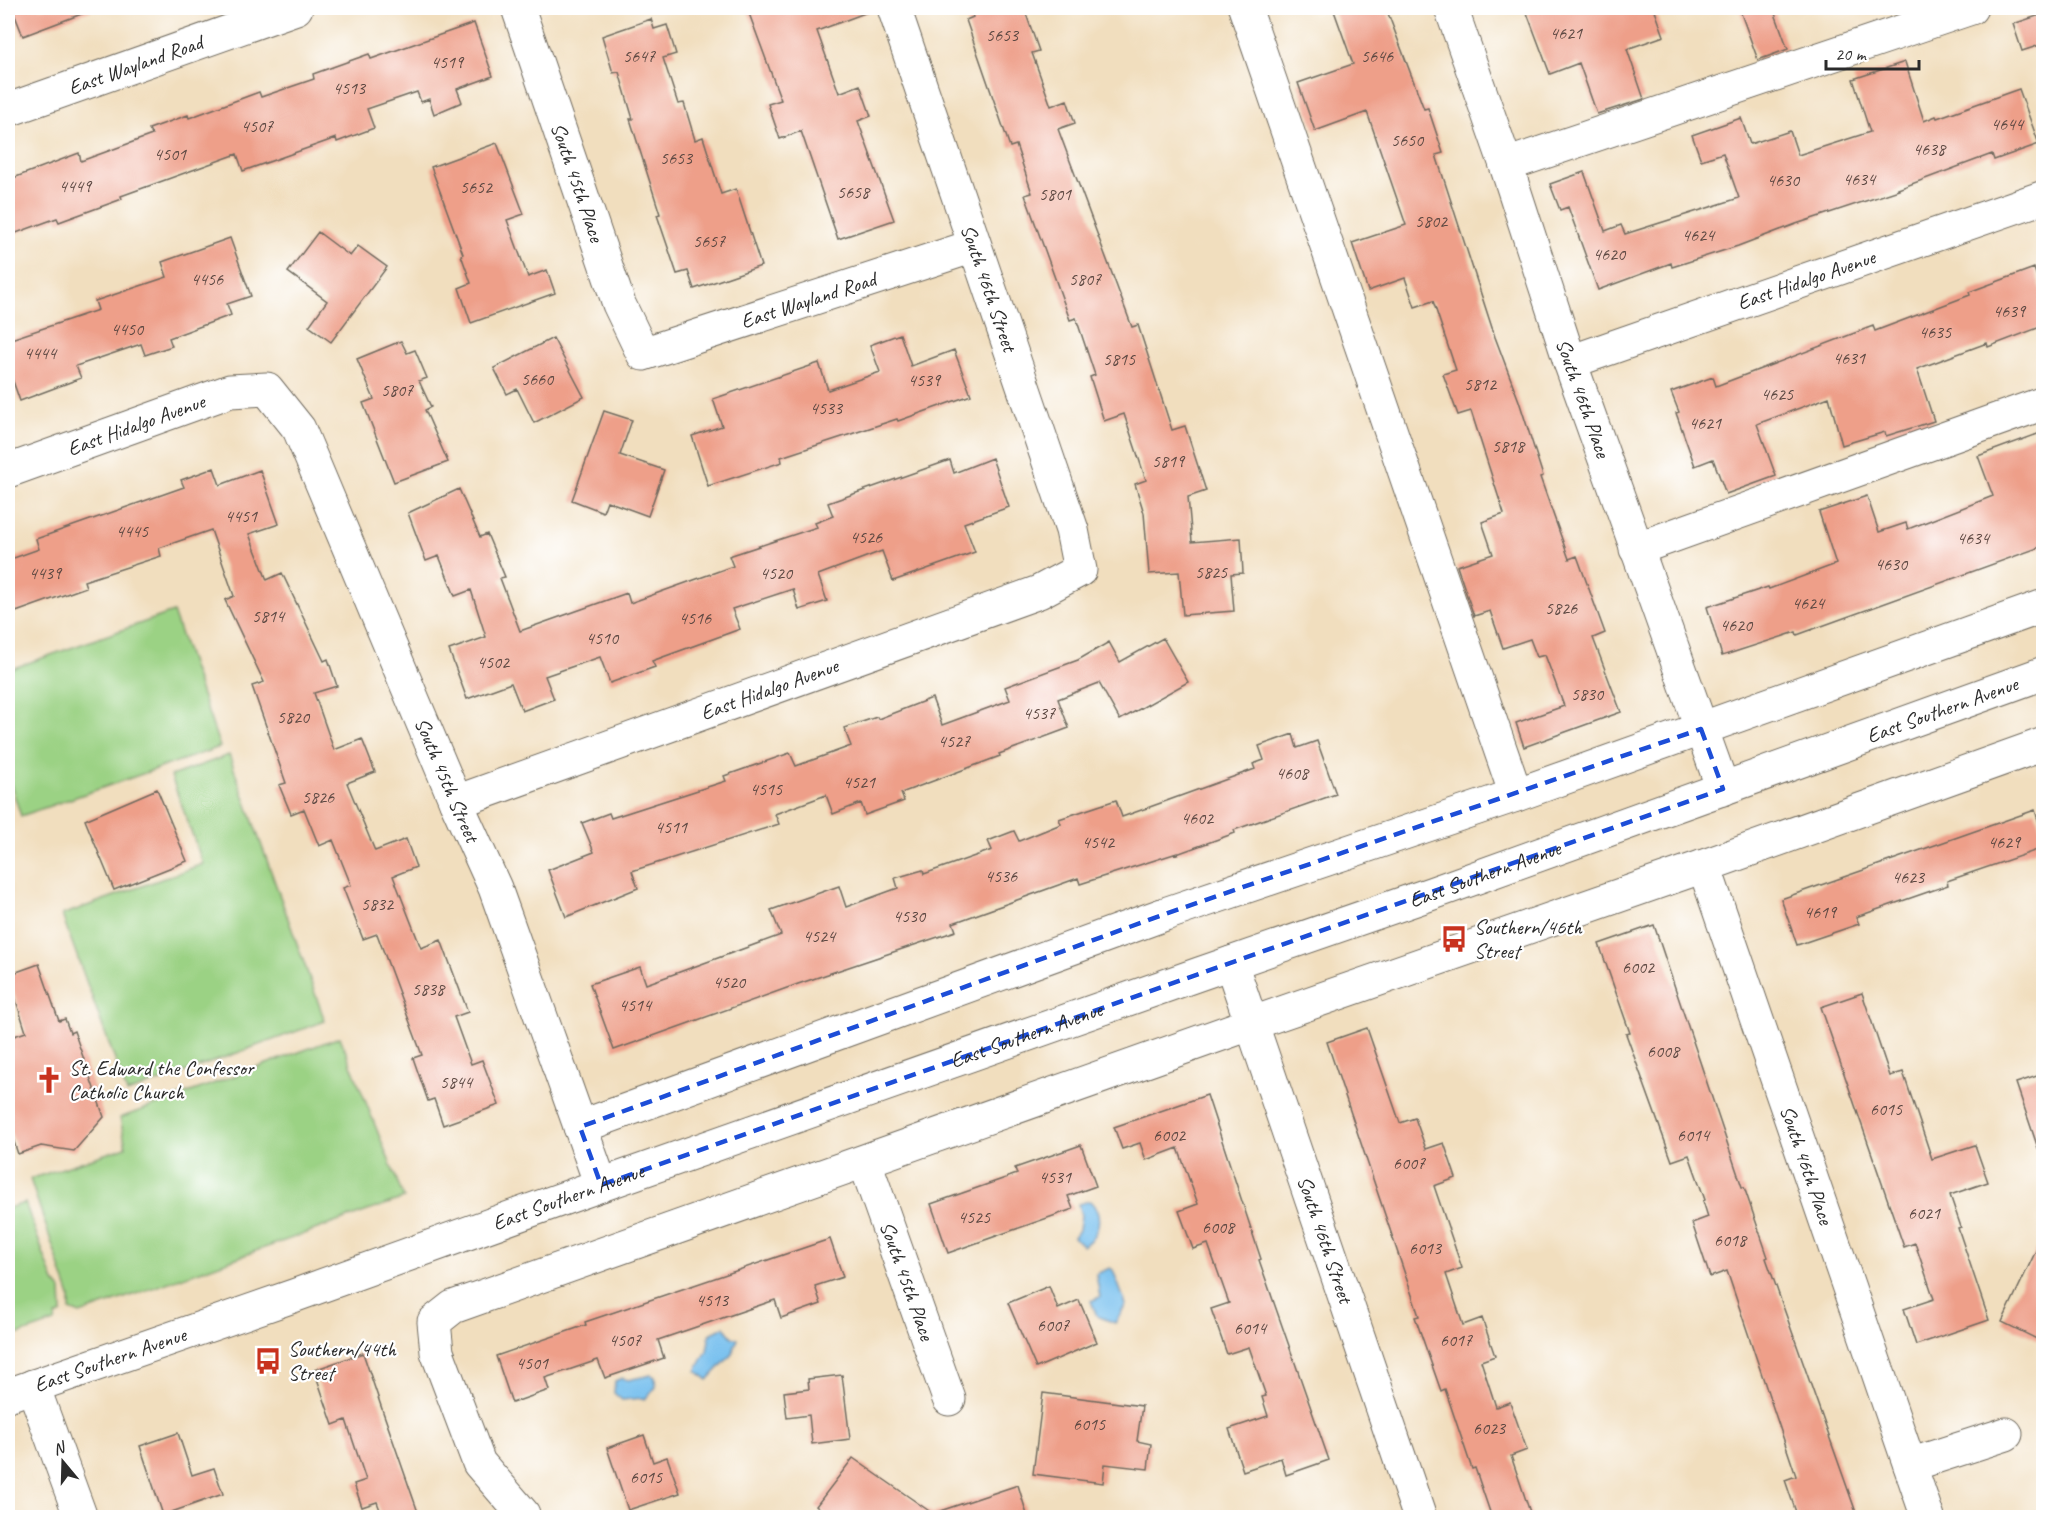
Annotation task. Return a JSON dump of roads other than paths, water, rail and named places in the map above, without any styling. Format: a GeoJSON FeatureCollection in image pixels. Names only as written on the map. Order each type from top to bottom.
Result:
{"type":"FeatureCollection","features":[{"type":"Feature","properties":{"kind":"street","name":"East Wayland Road"},"geometry":{"type":"LineString","coordinates":[[8,110],[296,8]]}},
{"type":"Feature","properties":{"kind":"street","name":"South 45th Place"},"geometry":{"type":"LineString","coordinates":[[518,8],[619,304],[643,354]]}},
{"type":"Feature","properties":{"kind":"street","name":"South 46th Street"},"geometry":{"type":"LineString","coordinates":[[894,8],[1072,530],[1080,570]]}},
{"type":"Feature","properties":{"kind":"street"},"geometry":{"type":"LineString","coordinates":[[1245,8],[1516,795]]}},
{"type":"Feature","properties":{"kind":"street","name":"South 46th Place"},"geometry":{"type":"LineString","coordinates":[[1451,8],[1506,165],[1570,362],[1723,789]]}},
{"type":"Feature","properties":{"kind":"street"},"geometry":{"type":"LineString","coordinates":[[1506,165],[1971,8]]}},
{"type":"Feature","properties":{"kind":"street","name":"East Hidalgo Avenue"},"geometry":{"type":"LineString","coordinates":[[1570,362],[2043,196]]}},
{"type":"Feature","properties":{"kind":"street","name":"East Wayland Road"},"geometry":{"type":"LineString","coordinates":[[643,354],[974,246]]}},
{"type":"Feature","properties":{"kind":"street","name":"East Hidalgo Avenue"},"geometry":{"type":"LineString","coordinates":[[8,471],[230,391],[267,389]]}},
{"type":"Feature","properties":{"kind":"street","name":"South 45th Street"},"geometry":{"type":"LineString","coordinates":[[267,389],[299,429],[456,802],[495,888],[601,1185]]}},
{"type":"Feature","properties":{"kind":"street"},"geometry":{"type":"LineString","coordinates":[[1636,549],[2043,403]]}},
{"type":"Feature","properties":{"kind":"street","name":"East Hidalgo Avenue"},"geometry":{"type":"LineString","coordinates":[[456,802],[1039,592],[1080,570]]}},
{"type":"Feature","properties":{"kind":"street"},"geometry":{"type":"LineString","coordinates":[[580,1127],[1165,914],[1516,795],[2043,606]]}},
{"type":"Feature","properties":{"kind":"street","name":"East Southern Avenue"},"geometry":{"type":"LineString","coordinates":[[20,1391],[1434,893],[2043,673]]}},
{"type":"Feature","properties":{"kind":"street"},"geometry":{"type":"LineString","coordinates":[[523,1515],[479,1463],[437,1352],[434,1322],[453,1306],[1704,866],[2043,744]]}},
{"type":"Feature","properties":{"kind":"street","name":"South 46th Place"},"geometry":{"type":"LineString","coordinates":[[1704,866],[1928,1518]]}},
{"type":"Feature","properties":{"kind":"street","name":"South 46th Street"},"geometry":{"type":"LineString","coordinates":[[1231,963],[1419,1518]]}},
{"type":"Feature","properties":{"kind":"street","name":"South 45th Place"},"geometry":{"type":"LineString","coordinates":[[865,1162],[949,1399]]}},
{"type":"Feature","properties":{"kind":"street"},"geometry":{"type":"LineString","coordinates":[[20,1391],[81,1518]]}},
{"type":"Feature","properties":{"kind":"street"},"geometry":{"type":"LineString","coordinates":[[1910,1465],[2006,1434]]}},
{"type":"Feature","properties":{"kind":"water"},"geometry":{"type":"Polygon","coordinates":[[[1090,1201],[1099,1219],[1096,1231],[1089,1242],[1083,1246],[1074,1237],[1079,1230],[1081,1215],[1078,1204],[1090,1201]]]}},
{"type":"Feature","properties":{"kind":"water"},"geometry":{"type":"Polygon","coordinates":[[[1110,1268],[1113,1270],[1126,1305],[1115,1323],[1097,1316],[1091,1301],[1100,1297],[1096,1274],[1110,1268]]]}},
{"type":"Feature","properties":{"kind":"water"},"geometry":{"type":"Polygon","coordinates":[[[724,1327],[732,1337],[738,1339],[732,1354],[708,1380],[696,1371],[707,1351],[710,1334],[724,1327]]]}},
{"type":"Feature","properties":{"kind":"water"},"geometry":{"type":"Polygon","coordinates":[[[651,1375],[655,1377],[656,1387],[645,1399],[622,1400],[614,1393],[615,1381],[622,1378],[628,1380],[651,1375]]]}},
{"type":"Feature","properties":{"kind":"place","name":"Southern/46th Street"},"geometry":{"type":"Point","coordinates":[1454,939]}},
{"type":"Feature","properties":{"kind":"place","name":"St. Edward the Confessor Catholic Church"},"geometry":{"type":"Point","coordinates":[49,1080]}},
{"type":"Feature","properties":{"kind":"place","name":"Southern/44th Street"},"geometry":{"type":"Point","coordinates":[268,1361]}}]}
